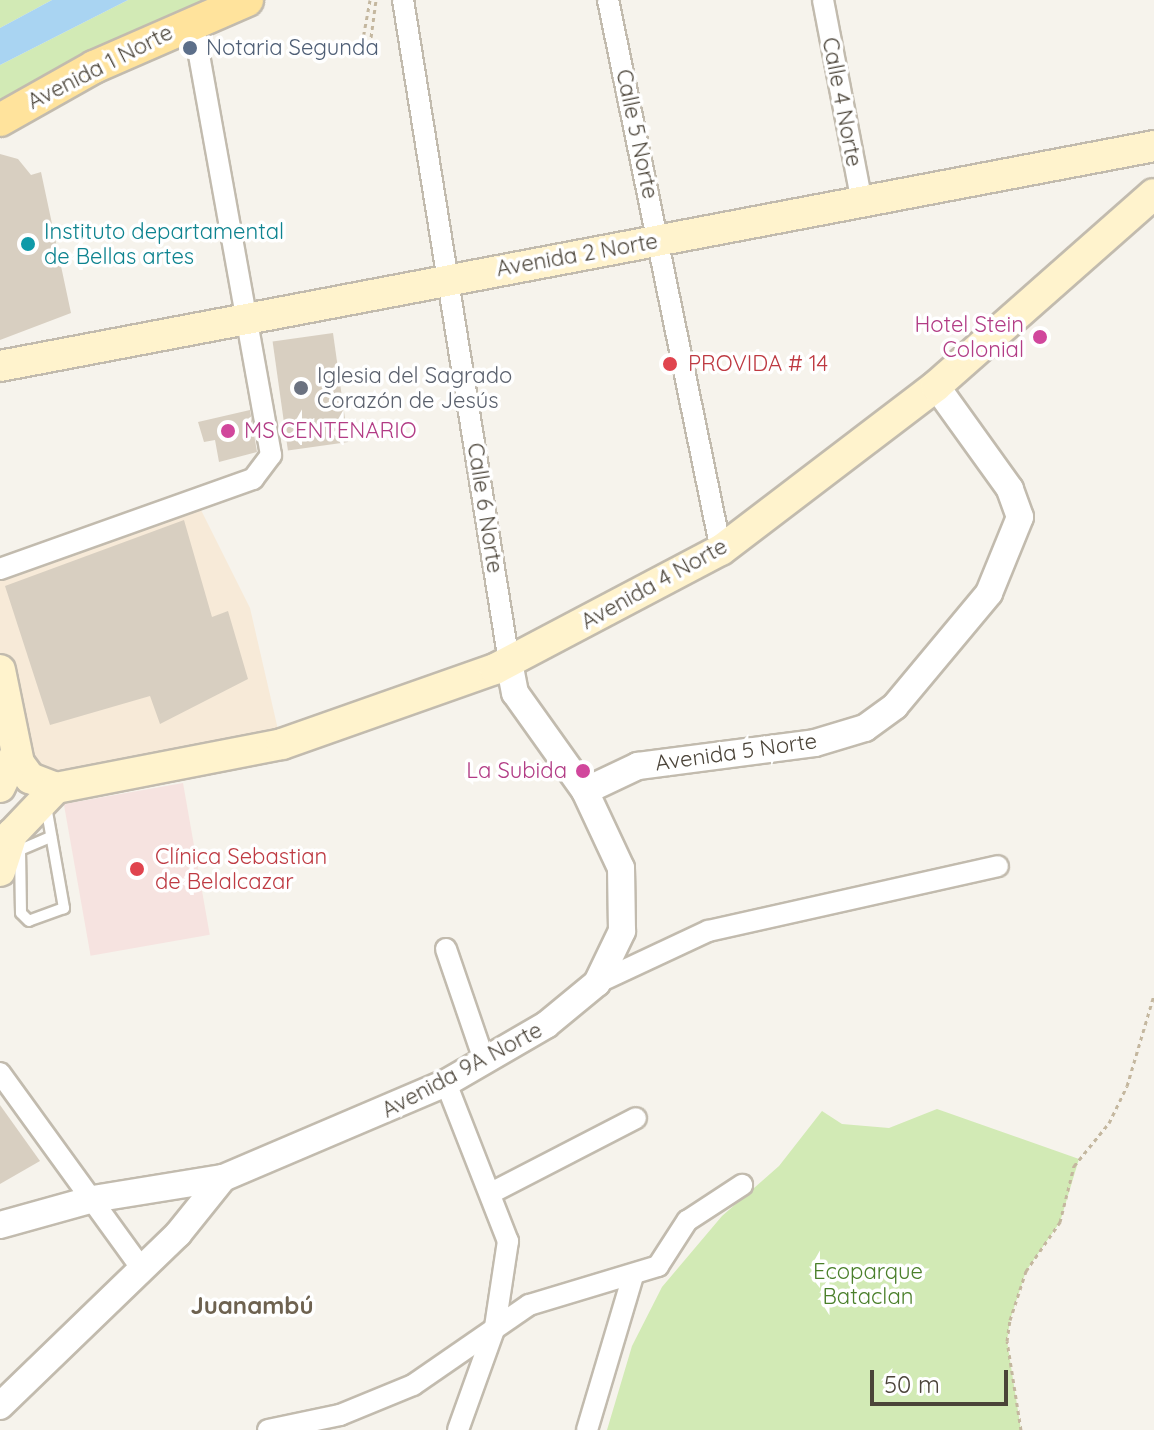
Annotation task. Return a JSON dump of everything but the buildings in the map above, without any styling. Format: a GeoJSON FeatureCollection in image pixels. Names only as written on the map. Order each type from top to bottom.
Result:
{"type":"FeatureCollection","features":[{"type":"Feature","properties":{"kind":"main road","name":"Avenida 1 Norte"},"geometry":{"type":"LineString","coordinates":[[0,120],[193,20],[247,0]]}},
{"type":"Feature","properties":{"kind":"main road","name":"Avenida 2 Norte"},"geometry":{"type":"LineString","coordinates":[[0,366],[1141,150]]}},
{"type":"Feature","properties":{"kind":"main road"},"geometry":{"type":"LineString","coordinates":[[1141,150],[1153,189]]}},
{"type":"Feature","properties":{"kind":"main road","name":"Avenida 4 Norte"},"geometry":{"type":"LineString","coordinates":[[50,792],[282,744],[509,662],[721,550],[936,386],[1153,189]]}},
{"type":"Feature","properties":{"kind":"main road"},"geometry":{"type":"LineString","coordinates":[[0,670],[16,753],[30,778],[50,792],[7,854]]}},
{"type":"Feature","properties":{"kind":"main road"},"geometry":{"type":"LineString","coordinates":[[0,787],[16,753]]}},
{"type":"Feature","properties":{"kind":"street","name":"Calle 6 Norte"},"geometry":{"type":"LineString","coordinates":[[403,0],[509,662],[530,720],[585,791],[611,841],[625,890],[622,931],[597,983]]}},
{"type":"Feature","properties":{"kind":"street","name":"Calle 5 Norte"},"geometry":{"type":"LineString","coordinates":[[608,0],[721,550]]}},
{"type":"Feature","properties":{"kind":"street","name":"Calle 4 Norte"},"geometry":{"type":"LineString","coordinates":[[823,0],[862,203]]}},
{"type":"Feature","properties":{"kind":"street"},"geometry":{"type":"LineString","coordinates":[[0,569],[253,479],[271,455],[193,20]]}},
{"type":"Feature","properties":{"kind":"street","name":"Avenida 5 Norte"},"geometry":{"type":"LineString","coordinates":[[585,791],[638,766],[815,743],[865,728],[895,706],[989,593],[1020,517],[1010,489],[936,386]]}},
{"type":"Feature","properties":{"kind":"street","name":"Avenida 9A Norte"},"geometry":{"type":"LineString","coordinates":[[0,1406],[178,1234],[223,1178],[446,1083],[485,1063],[568,1010],[597,983],[708,931],[998,866]]}},
{"type":"Feature","properties":{"kind":"street"},"geometry":{"type":"LineString","coordinates":[[446,949],[485,1063]]}},
{"type":"Feature","properties":{"kind":"street"},"geometry":{"type":"LineString","coordinates":[[0,1073],[141,1268]]}},
{"type":"Feature","properties":{"kind":"street"},"geometry":{"type":"LineString","coordinates":[[446,1083],[508,1241],[495,1327],[458,1430]]}},
{"type":"Feature","properties":{"kind":"street"},"geometry":{"type":"LineString","coordinates":[[491,1193],[636,1118]]}},
{"type":"Feature","properties":{"kind":"street"},"geometry":{"type":"LineString","coordinates":[[0,1225],[93,1199],[223,1178]]}},
{"type":"Feature","properties":{"kind":"street"},"geometry":{"type":"LineString","coordinates":[[268,1430],[340,1415],[413,1385],[529,1305],[658,1266],[687,1221],[742,1185]]}},
{"type":"Feature","properties":{"kind":"street"},"geometry":{"type":"LineString","coordinates":[[587,1430],[633,1276]]}},
{"type":"Feature","properties":{"kind":"lane"},"geometry":{"type":"LineString","coordinates":[[7,854],[23,919],[63,913],[51,837],[50,792]]}},
{"type":"Feature","properties":{"kind":"lane"},"geometry":{"type":"LineString","coordinates":[[0,880],[7,854],[22,845],[51,837]]}},
{"type":"Feature","properties":{"kind":"path"},"geometry":{"type":"LineString","coordinates":[[370,0],[362,44],[370,45],[376,0]]}},
{"type":"Feature","properties":{"kind":"path"},"geometry":{"type":"LineString","coordinates":[[1021,1430],[1007,1341],[1010,1320],[1026,1271],[1060,1222],[1074,1166],[1109,1123],[1127,1086],[1154,995]]}},
{"type":"Feature","properties":{"kind":"shaded area"},"geometry":{"type":"Polygon","coordinates":[[[196,500],[250,608],[279,734],[38,784],[0,670],[0,569],[196,500]]]}},
{"type":"Feature","properties":{"kind":"shaded area","name":"Clínica Sebastian de Belalcazar"},"geometry":{"type":"Polygon","coordinates":[[[183,783],[210,935],[91,956],[64,804],[183,783]]]}},
{"type":"Feature","properties":{"kind":"green space"},"geometry":{"type":"Polygon","coordinates":[[[0,0],[52,0],[0,28],[0,0]]]}},
{"type":"Feature","properties":{"kind":"green space"},"geometry":{"type":"Polygon","coordinates":[[[128,0],[212,0],[0,107],[0,65],[128,0]]]}},
{"type":"Feature","properties":{"kind":"green space","name":"Ecoparque Bataclan"},"geometry":{"type":"Polygon","coordinates":[[[937,1109],[1079,1159],[1060,1222],[1026,1271],[1010,1320],[1007,1341],[1021,1430],[607,1430],[632,1346],[662,1287],[722,1216],[779,1166],[822,1111],[842,1124],[889,1128],[937,1109]]]}},
{"type":"Feature","properties":{"kind":"water"},"geometry":{"type":"Polygon","coordinates":[[[52,0],[128,0],[0,65],[0,28],[52,0]]]}},
{"type":"Feature","properties":{"kind":"place","name":"Notaria Segunda"},"geometry":{"type":"Point","coordinates":[190,48]}},
{"type":"Feature","properties":{"kind":"place","name":"Instituto departamental de Bellas artes"},"geometry":{"type":"Point","coordinates":[28,244]}},
{"type":"Feature","properties":{"kind":"place","name":"Hotel Stein Colonial"},"geometry":{"type":"Point","coordinates":[1040,337]}},
{"type":"Feature","properties":{"kind":"place","name":"PROVIDA # 14"},"geometry":{"type":"Point","coordinates":[670,364]}},
{"type":"Feature","properties":{"kind":"place","name":"Iglesia del Sagrado Corazón de Jesús"},"geometry":{"type":"Point","coordinates":[301,388]}},
{"type":"Feature","properties":{"kind":"place","name":"MS CENTENARIO"},"geometry":{"type":"Point","coordinates":[228,431]}},
{"type":"Feature","properties":{"kind":"place","name":"La Subida"},"geometry":{"type":"Point","coordinates":[583,771]}},
{"type":"Feature","properties":{"kind":"place","name":"Clínica Sebastian de Belalcazar"},"geometry":{"type":"Point","coordinates":[137,869]}},
{"type":"Feature","properties":{"kind":"district","name":"Juanambú"},"geometry":{"type":"Point","coordinates":[252,1306]}}]}
